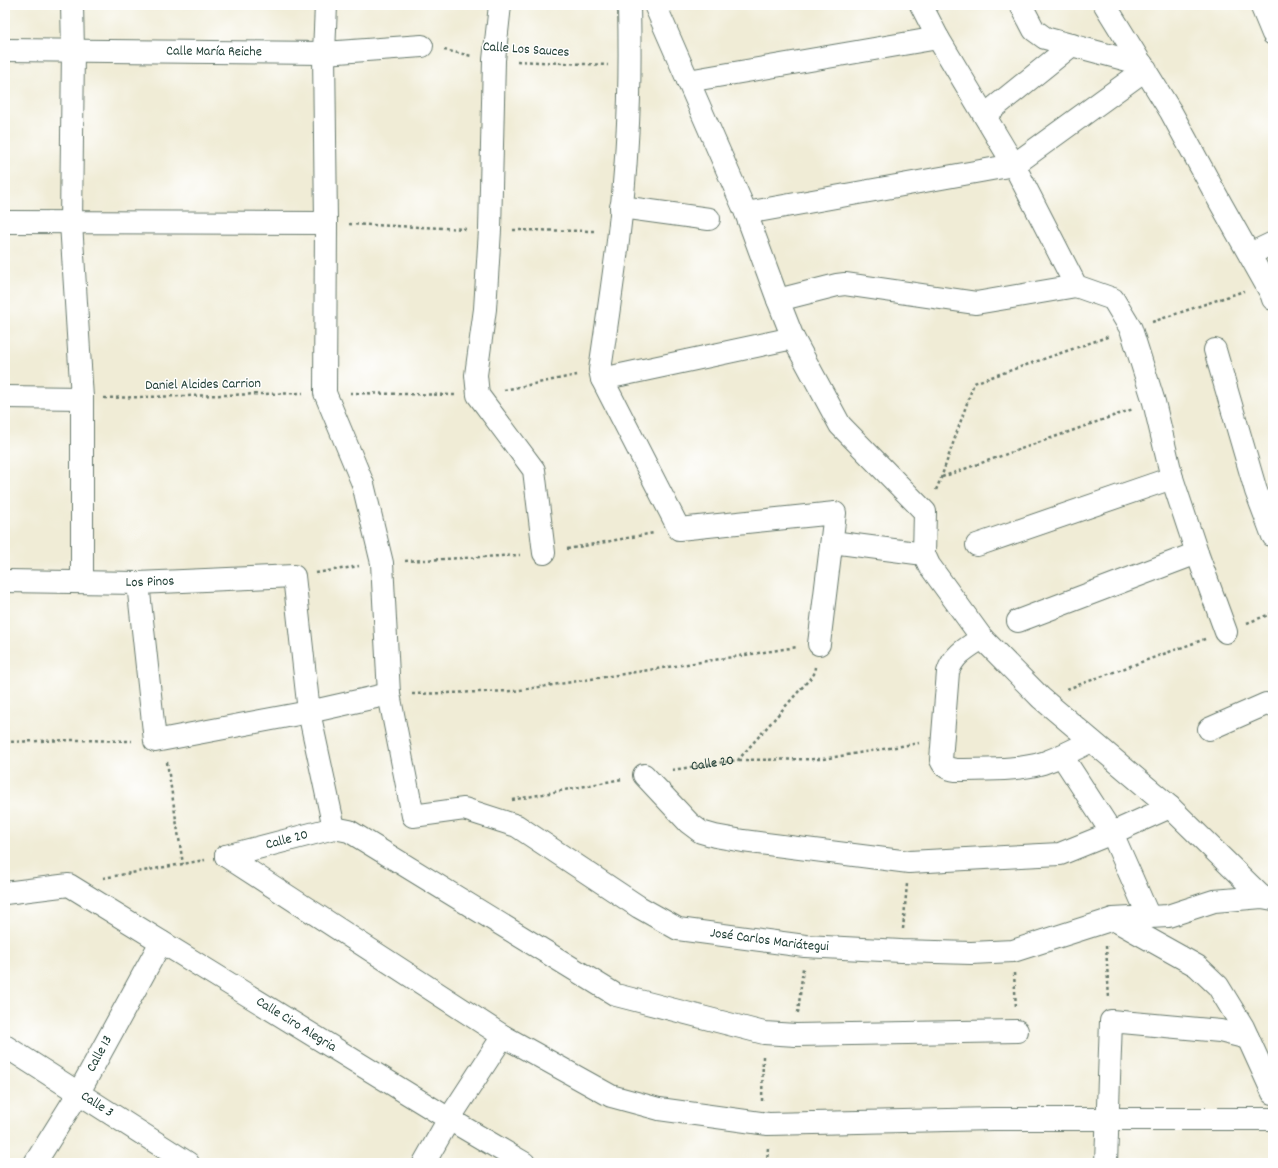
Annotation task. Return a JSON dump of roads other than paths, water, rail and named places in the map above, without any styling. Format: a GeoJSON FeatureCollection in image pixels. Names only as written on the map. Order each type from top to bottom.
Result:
{"type":"FeatureCollection","features":[{"type":"Feature","properties":{"kind":"street"},"geometry":{"type":"LineString","coordinates":[[72,5],[73,50],[71,223],[82,398],[82,582]]}},
{"type":"Feature","properties":{"kind":"street"},"geometry":{"type":"LineString","coordinates":[[138,583],[159,740],[309,712],[389,694],[382,563],[363,484],[325,393],[326,223],[324,53],[326,5]]}},
{"type":"Feature","properties":{"kind":"street"},"geometry":{"type":"LineString","coordinates":[[500,5],[480,230],[485,308],[476,375],[478,395],[534,470],[544,553]]}},
{"type":"Feature","properties":{"kind":"street"},"geometry":{"type":"LineString","coordinates":[[629,5],[630,66],[627,142],[619,231],[600,370],[602,379],[679,529],[836,513],[819,644]]}},
{"type":"Feature","properties":{"kind":"street"},"geometry":{"type":"LineString","coordinates":[[655,5],[746,213],[793,338],[840,425],[925,512],[924,554],[929,565],[982,638],[1041,698],[1170,807],[1268,898]]}},
{"type":"Feature","properties":{"kind":"street"},"geometry":{"type":"LineString","coordinates":[[921,5],[938,38],[1014,165],[1076,286]]}},
{"type":"Feature","properties":{"kind":"street"},"geometry":{"type":"LineString","coordinates":[[1021,5],[1034,30],[1039,35],[1144,67]]}},
{"type":"Feature","properties":{"kind":"street"},"geometry":{"type":"LineString","coordinates":[[1105,5],[1171,112],[1220,204],[1272,294]]}},
{"type":"Feature","properties":{"kind":"street"},"geometry":{"type":"LineString","coordinates":[[1261,5],[1273,34]]}},
{"type":"Feature","properties":{"kind":"street"},"geometry":{"type":"LineString","coordinates":[[688,81],[938,38]]}},
{"type":"Feature","properties":{"kind":"street"},"geometry":{"type":"LineString","coordinates":[[985,115],[1072,45]]}},
{"type":"Feature","properties":{"kind":"street","name":"Calle María Reiche"},"geometry":{"type":"LineString","coordinates":[[5,50],[324,53],[422,46]]}},
{"type":"Feature","properties":{"kind":"street"},"geometry":{"type":"LineString","coordinates":[[746,213],[1014,165],[1144,67]]}},
{"type":"Feature","properties":{"kind":"street"},"geometry":{"type":"LineString","coordinates":[[621,207],[709,219]]}},
{"type":"Feature","properties":{"kind":"street"},"geometry":{"type":"LineString","coordinates":[[5,222],[326,223]]}},
{"type":"Feature","properties":{"kind":"street"},"geometry":{"type":"LineString","coordinates":[[1250,254],[1273,243]]}},
{"type":"Feature","properties":{"kind":"street"},"geometry":{"type":"LineString","coordinates":[[778,300],[845,284],[976,303],[1076,286],[1113,299],[1131,328],[1154,402],[1172,478],[1197,553],[1226,632]]}},
{"type":"Feature","properties":{"kind":"street"},"geometry":{"type":"LineString","coordinates":[[602,379],[793,338]]}},
{"type":"Feature","properties":{"kind":"street"},"geometry":{"type":"LineString","coordinates":[[1214,350],[1256,491],[1273,536]]}},
{"type":"Feature","properties":{"kind":"street"},"geometry":{"type":"LineString","coordinates":[[5,397],[82,398]]}},
{"type":"Feature","properties":{"kind":"street"},"geometry":{"type":"LineString","coordinates":[[977,545],[1172,478]]}},
{"type":"Feature","properties":{"kind":"street"},"geometry":{"type":"LineString","coordinates":[[832,542],[924,554]]}},
{"type":"Feature","properties":{"kind":"street"},"geometry":{"type":"LineString","coordinates":[[1018,621],[1197,553]]}},
{"type":"Feature","properties":{"kind":"street","name":"Los Pinos"},"geometry":{"type":"LineString","coordinates":[[5,581],[138,583],[294,576],[309,712]]}},
{"type":"Feature","properties":{"kind":"street"},"geometry":{"type":"LineString","coordinates":[[982,638],[964,649],[950,665],[948,672],[940,760],[943,765],[948,769],[956,770],[1017,768],[1042,763],[1062,756],[1091,741]]}},
{"type":"Feature","properties":{"kind":"street","name":"José Carlos Mariátegui"},"geometry":{"type":"LineString","coordinates":[[389,694],[413,816],[464,809],[517,826],[639,907],[678,929],[805,946],[971,953],[1013,951],[1109,920],[1168,916],[1214,901],[1268,898]]}},
{"type":"Feature","properties":{"kind":"street"},"geometry":{"type":"LineString","coordinates":[[1209,730],[1266,704],[1273,706]]}},
{"type":"Feature","properties":{"kind":"street"},"geometry":{"type":"LineString","coordinates":[[309,712],[341,830],[616,995],[764,1033],[796,1036],[1017,1031]]}},
{"type":"Feature","properties":{"kind":"street"},"geometry":{"type":"LineString","coordinates":[[1062,756],[1112,833],[1149,917]]}},
{"type":"Feature","properties":{"kind":"street"},"geometry":{"type":"LineString","coordinates":[[644,775],[689,824],[701,832],[743,841],[909,862],[1060,854],[1170,807]]}},
{"type":"Feature","properties":{"kind":"street","name":"Calle 20"},"geometry":{"type":"LineString","coordinates":[[341,830],[226,856],[503,1036]]}},
{"type":"Feature","properties":{"kind":"street","name":"Calle Ciro Alegria"},"geometry":{"type":"LineString","coordinates":[[5,892],[69,885],[161,942],[190,958],[449,1119],[524,1163]]}},
{"type":"Feature","properties":{"kind":"street"},"geometry":{"type":"LineString","coordinates":[[1109,920],[1197,966],[1218,986],[1271,1081]]}},
{"type":"Feature","properties":{"kind":"street","name":"Calle 13"},"geometry":{"type":"LineString","coordinates":[[35,1163],[78,1094],[161,942]]}},
{"type":"Feature","properties":{"kind":"street"},"geometry":{"type":"LineString","coordinates":[[1106,1163],[1111,1021],[1220,1031],[1248,1038]]}},
{"type":"Feature","properties":{"kind":"street"},"geometry":{"type":"LineString","coordinates":[[424,1163],[449,1119],[503,1036],[612,1096],[659,1109],[762,1124],[993,1119],[1273,1119]]}},
{"type":"Feature","properties":{"kind":"street","name":"Calle 3"},"geometry":{"type":"LineString","coordinates":[[5,1046],[188,1163]]}}]}
